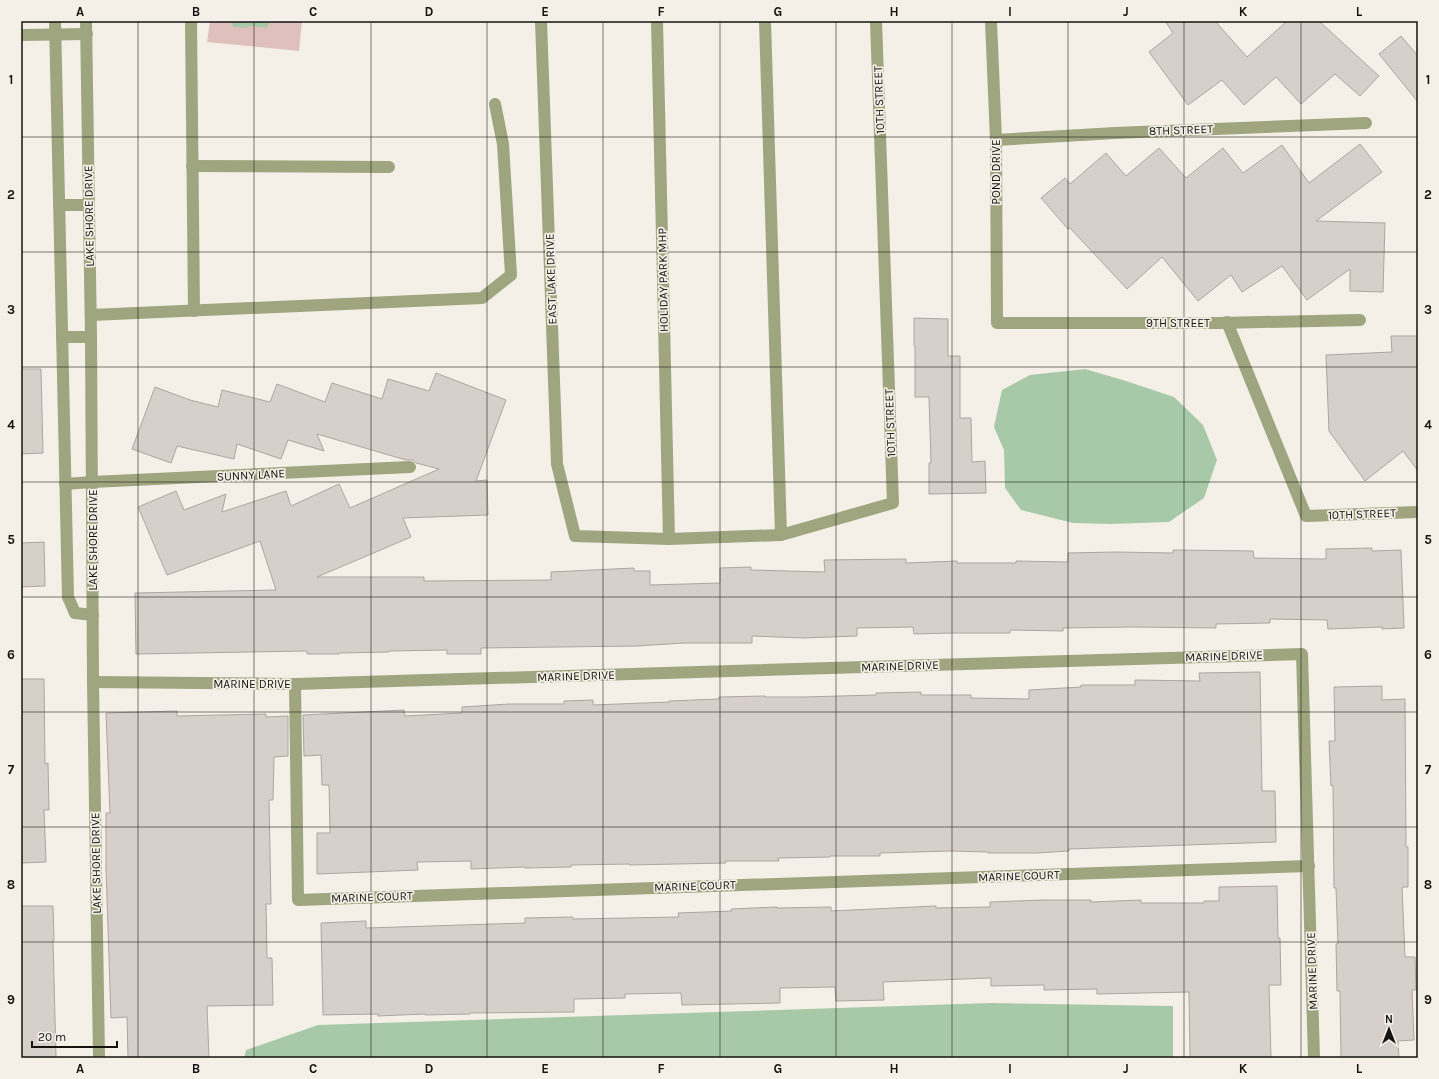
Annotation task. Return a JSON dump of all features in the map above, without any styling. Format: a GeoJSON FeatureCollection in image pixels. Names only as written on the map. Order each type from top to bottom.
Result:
{"type":"FeatureCollection","features":[{"type":"Feature","properties":{"kind":"street"},"geometry":{"type":"LineString","coordinates":[[55,21],[68,597],[74,613],[93,616]]}},
{"type":"Feature","properties":{"kind":"street","name":"LAKE SHORE DRIVE"},"geometry":{"type":"LineString","coordinates":[[86,21],[91,315],[93,682],[99,1058]]}},
{"type":"Feature","properties":{"kind":"street"},"geometry":{"type":"LineString","coordinates":[[191,21],[194,310]]}},
{"type":"Feature","properties":{"kind":"street","name":"EAST LAKE DRIVE"},"geometry":{"type":"LineString","coordinates":[[541,21],[557,464],[575,536]]}},
{"type":"Feature","properties":{"kind":"street","name":"HOLIDAY PARK MHP"},"geometry":{"type":"LineString","coordinates":[[657,21],[669,539]]}},
{"type":"Feature","properties":{"kind":"street"},"geometry":{"type":"LineString","coordinates":[[765,21],[781,535]]}},
{"type":"Feature","properties":{"kind":"street","name":"10TH STREET"},"geometry":{"type":"LineString","coordinates":[[575,536],[669,539],[781,535],[893,503],[876,21]]}},
{"type":"Feature","properties":{"kind":"street","name":"POND DRIVE"},"geometry":{"type":"LineString","coordinates":[[991,21],[996,140],[997,323]]}},
{"type":"Feature","properties":{"kind":"street"},"geometry":{"type":"LineString","coordinates":[[21,35],[87,34]]}},
{"type":"Feature","properties":{"kind":"street"},"geometry":{"type":"LineString","coordinates":[[91,315],[482,298],[511,275],[503,144],[494,104]]}},
{"type":"Feature","properties":{"kind":"street","name":"8TH STREET"},"geometry":{"type":"LineString","coordinates":[[996,140],[1115,133],[1366,123]]}},
{"type":"Feature","properties":{"kind":"street"},"geometry":{"type":"LineString","coordinates":[[192,166],[389,167]]}},
{"type":"Feature","properties":{"kind":"street"},"geometry":{"type":"LineString","coordinates":[[59,205],[89,205]]}},
{"type":"Feature","properties":{"kind":"street","name":"9TH STREET"},"geometry":{"type":"LineString","coordinates":[[997,323],[1360,320]]}},
{"type":"Feature","properties":{"kind":"street","name":"10TH STREET"},"geometry":{"type":"LineString","coordinates":[[1227,322],[1306,516],[1418,512]]}},
{"type":"Feature","properties":{"kind":"street"},"geometry":{"type":"LineString","coordinates":[[62,337],[91,337]]}},
{"type":"Feature","properties":{"kind":"street","name":"SUNNY LANE"},"geometry":{"type":"LineString","coordinates":[[65,484],[410,468]]}},
{"type":"Feature","properties":{"kind":"street","name":"MARINE DRIVE"},"geometry":{"type":"LineString","coordinates":[[93,682],[295,684],[1302,654],[1314,1058]]}},
{"type":"Feature","properties":{"kind":"street","name":"MARINE COURT"},"geometry":{"type":"LineString","coordinates":[[295,684],[298,900],[1309,866]]}},
{"type":"Feature","properties":{"kind":"shaded area"},"geometry":{"type":"Polygon","coordinates":[[[210,21],[302,21],[299,51],[207,42],[210,21]]]}},
{"type":"Feature","properties":{"kind":"shaded area"},"geometry":{"type":"Polygon","coordinates":[[[231,21],[271,21],[266,28],[249,26],[247,28],[233,27],[231,21]]]}},
{"type":"Feature","properties":{"kind":"shaded area"},"geometry":{"type":"Polygon","coordinates":[[[1085,369],[1174,397],[1203,425],[1217,460],[1204,498],[1169,522],[1110,524],[1073,523],[1021,510],[1005,488],[1004,450],[994,427],[1002,390],[1030,375],[1085,369]]]}},
{"type":"Feature","properties":{"kind":"shaded area"},"geometry":{"type":"Polygon","coordinates":[[[991,1003],[1173,1006],[1173,1058],[244,1058],[246,1050],[318,1025],[991,1003]]]}},
{"type":"Feature","properties":{"kind":"building"},"geometry":{"type":"Polygon","coordinates":[[[1165,21],[1215,21],[1247,57],[1287,21],[1319,21],[1379,76],[1360,96],[1335,74],[1301,104],[1276,77],[1244,105],[1222,80],[1188,105],[1149,52],[1173,33],[1165,21]]]}},
{"type":"Feature","properties":{"kind":"building"},"geometry":{"type":"Polygon","coordinates":[[[1401,36],[1418,56],[1418,102],[1379,54],[1401,36]]]}},
{"type":"Feature","properties":{"kind":"building"},"geometry":{"type":"Polygon","coordinates":[[[1360,144],[1382,172],[1316,221],[1385,223],[1383,292],[1350,291],[1350,269],[1307,300],[1282,266],[1242,292],[1231,275],[1198,301],[1162,257],[1127,289],[1070,228],[1068,229],[1041,198],[1065,178],[1070,184],[1106,153],[1126,176],[1159,148],[1186,178],[1223,148],[1243,173],[1282,145],[1309,183],[1360,144]]]}},
{"type":"Feature","properties":{"kind":"building"},"geometry":{"type":"Polygon","coordinates":[[[914,318],[948,319],[948,356],[960,356],[960,418],[971,418],[972,462],[985,461],[986,493],[929,494],[929,463],[931,463],[929,397],[915,397],[914,318]]]}},
{"type":"Feature","properties":{"kind":"building"},"geometry":{"type":"Polygon","coordinates":[[[1391,336],[1418,336],[1418,471],[1403,451],[1365,481],[1329,431],[1326,355],[1392,352],[1391,336]]]}},
{"type":"Feature","properties":{"kind":"building"},"geometry":{"type":"Polygon","coordinates":[[[21,369],[41,369],[43,453],[21,454],[21,369]]]}},
{"type":"Feature","properties":{"kind":"building"},"geometry":{"type":"Polygon","coordinates":[[[436,373],[506,400],[476,481],[487,480],[488,515],[403,518],[411,537],[317,577],[424,577],[424,581],[551,580],[551,572],[634,568],[634,571],[650,571],[650,585],[720,583],[720,568],[751,567],[751,570],[825,572],[824,560],[906,559],[906,563],[957,561],[957,563],[1016,563],[1016,561],[1068,562],[1068,553],[1173,553],[1173,550],[1253,551],[1254,558],[1326,559],[1326,549],[1372,548],[1372,551],[1401,550],[1404,628],[1382,629],[1382,627],[1328,629],[1327,620],[1270,619],[1270,623],[1216,624],[1216,628],[1063,628],[1063,631],[1010,630],[1010,633],[914,634],[913,627],[857,628],[857,636],[803,638],[752,636],[752,643],[684,643],[637,646],[481,648],[481,654],[447,654],[447,650],[339,654],[307,654],[307,651],[136,654],[135,593],[276,590],[260,541],[167,575],[138,507],[176,491],[184,510],[226,494],[222,512],[286,491],[291,506],[339,484],[350,508],[439,469],[416,463],[413,460],[406,460],[317,434],[324,451],[288,440],[281,459],[237,444],[234,459],[177,446],[171,463],[132,449],[155,387],[190,400],[218,407],[222,390],[270,402],[277,384],[325,402],[332,383],[382,399],[388,379],[429,391],[436,373]]]}},
{"type":"Feature","properties":{"kind":"building"},"geometry":{"type":"Polygon","coordinates":[[[44,542],[45,586],[21,587],[21,543],[44,542]]]}},
{"type":"Feature","properties":{"kind":"building"},"geometry":{"type":"Polygon","coordinates":[[[1260,672],[1262,791],[1275,791],[1276,842],[1069,849],[1069,851],[1037,853],[950,851],[880,853],[880,856],[778,858],[779,861],[571,865],[571,867],[471,869],[471,861],[417,862],[418,870],[317,874],[317,833],[330,833],[329,785],[322,785],[321,755],[304,756],[303,715],[404,710],[405,716],[462,713],[462,707],[509,704],[564,704],[564,701],[593,700],[593,705],[719,699],[719,697],[805,697],[921,692],[921,695],[971,695],[971,698],[1029,699],[1029,690],[1081,687],[1081,685],[1135,685],[1135,680],[1200,681],[1199,673],[1260,672]]]}},
{"type":"Feature","properties":{"kind":"building"},"geometry":{"type":"Polygon","coordinates":[[[21,679],[44,679],[45,764],[48,763],[49,810],[44,810],[46,862],[21,863],[21,679]]]}},
{"type":"Feature","properties":{"kind":"building"},"geometry":{"type":"Polygon","coordinates":[[[1382,686],[1382,700],[1405,699],[1406,847],[1408,847],[1408,887],[1402,887],[1405,957],[1415,957],[1416,990],[1412,990],[1414,1040],[1398,1041],[1399,1058],[1341,1058],[1340,991],[1337,991],[1336,944],[1338,944],[1336,888],[1334,888],[1333,785],[1331,786],[1329,741],[1335,741],[1334,687],[1382,686]]]}},
{"type":"Feature","properties":{"kind":"building"},"geometry":{"type":"Polygon","coordinates":[[[177,711],[177,716],[266,714],[266,717],[288,716],[288,756],[274,757],[273,800],[269,800],[271,904],[266,904],[267,958],[272,958],[273,1005],[207,1006],[209,1058],[128,1058],[127,1017],[111,1018],[106,868],[106,813],[110,813],[106,713],[177,711]]]}},
{"type":"Feature","properties":{"kind":"building"},"geometry":{"type":"Polygon","coordinates":[[[1277,886],[1281,985],[1269,985],[1271,1058],[1190,1058],[1189,992],[1097,994],[1097,989],[1044,990],[1044,985],[991,986],[991,978],[883,982],[884,1000],[836,1001],[835,987],[780,988],[780,1003],[682,1005],[681,993],[625,994],[625,998],[574,999],[574,1012],[378,1016],[378,1014],[323,1015],[321,923],[366,921],[366,928],[525,923],[525,918],[573,917],[573,919],[679,917],[678,913],[732,911],[731,909],[777,907],[831,907],[831,911],[936,906],[936,908],[990,907],[990,902],[1043,900],[1091,900],[1091,902],[1141,900],[1141,903],[1204,903],[1204,901],[1219,901],[1219,887],[1277,886]]]}},
{"type":"Feature","properties":{"kind":"building"},"geometry":{"type":"Polygon","coordinates":[[[21,906],[53,906],[56,1058],[21,1058],[21,906]]]}}]}
